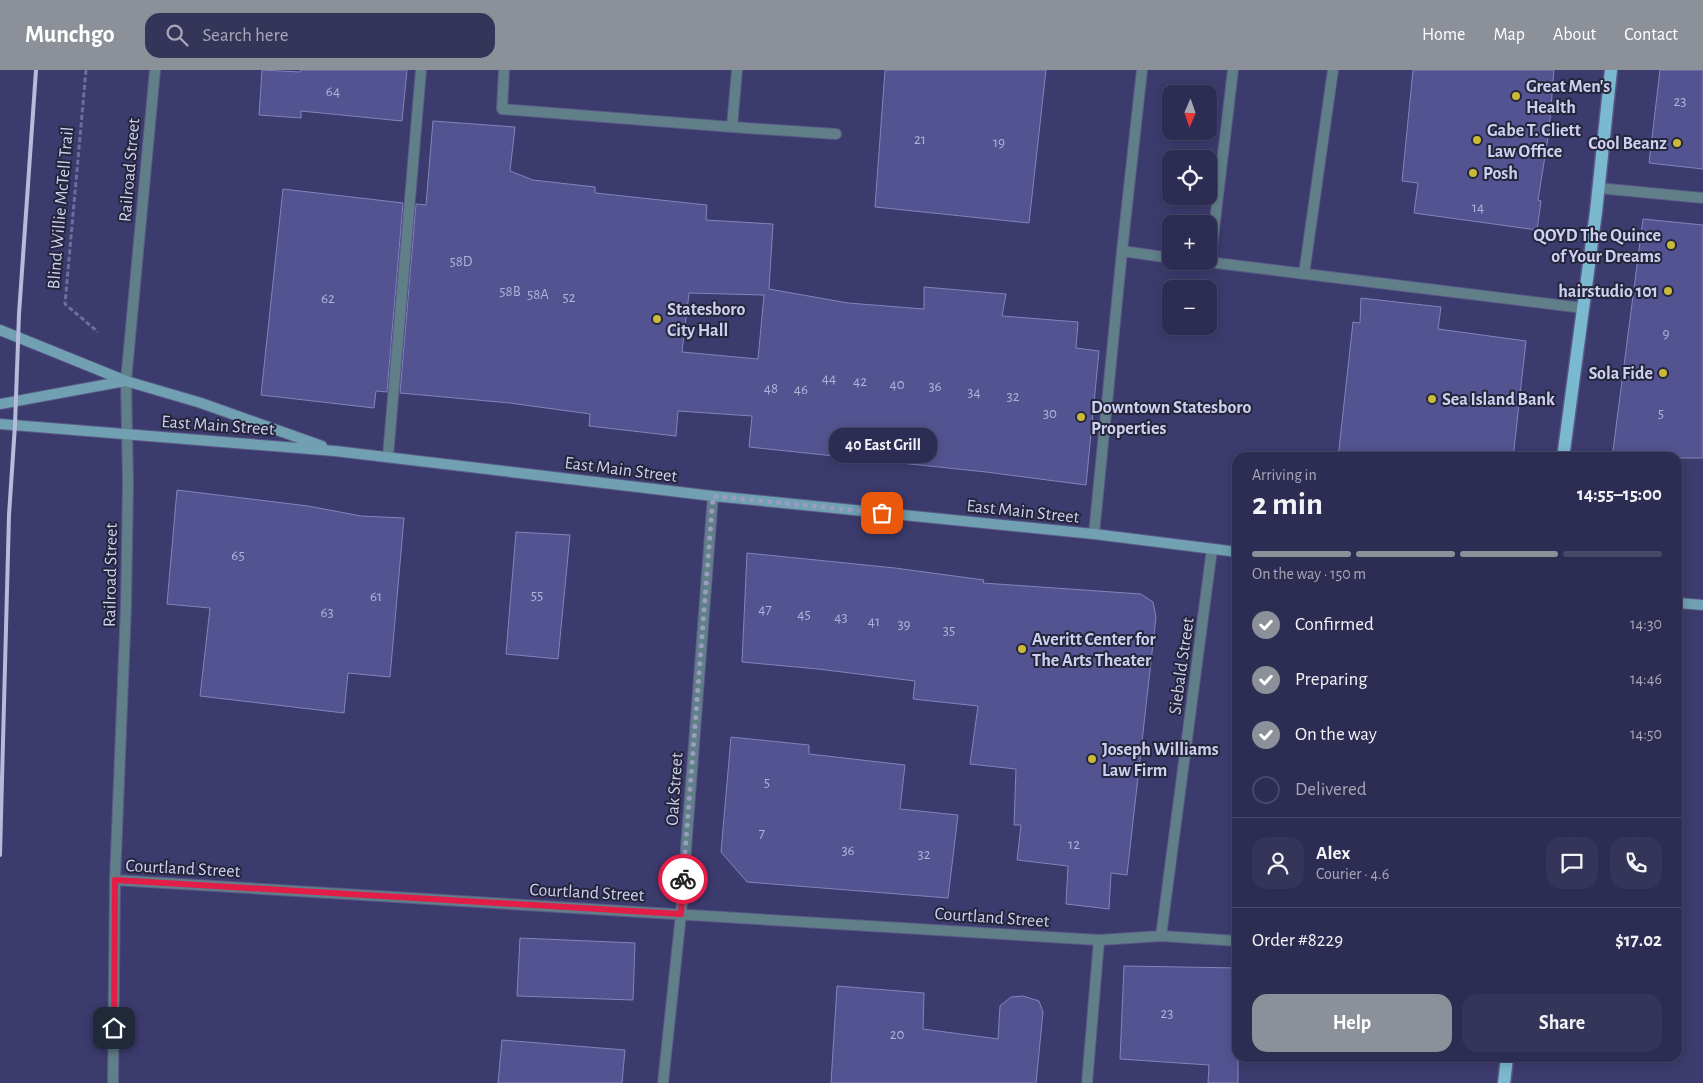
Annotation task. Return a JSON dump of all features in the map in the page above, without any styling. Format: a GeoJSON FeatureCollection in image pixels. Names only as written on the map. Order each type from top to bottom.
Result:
{"type":"FeatureCollection","features":[{"type":"Feature","properties":{"kind":"main road"},"geometry":{"type":"LineString","coordinates":[[1564,452],[1598,188],[1611,70]]}},
{"type":"Feature","properties":{"kind":"main road"},"geometry":{"type":"LineString","coordinates":[[0,330],[126,381],[195,401],[335,450]]}},
{"type":"Feature","properties":{"kind":"main road"},"geometry":{"type":"LineString","coordinates":[[0,404],[126,381]]}},
{"type":"Feature","properties":{"kind":"main road","name":"East Main Street"},"geometry":{"type":"LineString","coordinates":[[0,424],[335,450],[713,496],[1094,534],[1232,551]]}},
{"type":"Feature","properties":{"kind":"main road"},"geometry":{"type":"LineString","coordinates":[[1682,603],[1703,605]]}},
{"type":"Feature","properties":{"kind":"main road"},"geometry":{"type":"LineString","coordinates":[[1504,1083],[1507,1062]]}},
{"type":"Feature","properties":{"kind":"street","name":"Railroad Street"},"geometry":{"type":"LineString","coordinates":[[114,1083],[115,880],[126,606],[128,482],[126,381],[155,70]]}},
{"type":"Feature","properties":{"kind":"street"},"geometry":{"type":"LineString","coordinates":[[388,456],[421,70]]}},
{"type":"Feature","properties":{"kind":"street"},"geometry":{"type":"LineString","coordinates":[[504,70],[502,109],[836,134]]}},
{"type":"Feature","properties":{"kind":"street"},"geometry":{"type":"LineString","coordinates":[[732,127],[737,70]]}},
{"type":"Feature","properties":{"kind":"street"},"geometry":{"type":"LineString","coordinates":[[1094,534],[1142,70]]}},
{"type":"Feature","properties":{"kind":"street"},"geometry":{"type":"LineString","coordinates":[[1212,215],[1233,70]]}},
{"type":"Feature","properties":{"kind":"street"},"geometry":{"type":"LineString","coordinates":[[1304,274],[1333,70]]}},
{"type":"Feature","properties":{"kind":"street"},"geometry":{"type":"LineString","coordinates":[[1598,188],[1703,198]]}},
{"type":"Feature","properties":{"kind":"street"},"geometry":{"type":"LineString","coordinates":[[1122,252],[1162,257]]}},
{"type":"Feature","properties":{"kind":"street"},"geometry":{"type":"LineString","coordinates":[[1217,263],[1583,308]]}},
{"type":"Feature","properties":{"kind":"street","name":"Oak Street"},"geometry":{"type":"LineString","coordinates":[[663,1083],[681,914],[713,496]]}},
{"type":"Feature","properties":{"kind":"street","name":"Siebald Street"},"geometry":{"type":"LineString","coordinates":[[1161,936],[1212,549]]}},
{"type":"Feature","properties":{"kind":"street","name":"Courtland Street"},"geometry":{"type":"LineString","coordinates":[[115,880],[1098,940],[1161,936],[1232,941]]}},
{"type":"Feature","properties":{"kind":"street"},"geometry":{"type":"LineString","coordinates":[[1087,1083],[1098,940]]}},
{"type":"Feature","properties":{"kind":"path","name":"Blind Willie McTell Trail"},"geometry":{"type":"LineString","coordinates":[[86,70],[65,304],[98,332]]}},
{"type":"Feature","properties":{"kind":"building"},"geometry":{"type":"Polygon","coordinates":[[[262,70],[300,72],[301,70],[407,70],[402,121],[301,111],[301,118],[259,115],[262,70]]]}},
{"type":"Feature","properties":{"kind":"building"},"geometry":{"type":"Polygon","coordinates":[[[885,70],[1046,70],[1029,223],[875,207],[885,70]]]}},
{"type":"Feature","properties":{"kind":"building"},"geometry":{"type":"Polygon","coordinates":[[[1413,70],[1554,70],[1549,131],[1538,200],[1541,201],[1537,230],[1414,213],[1418,183],[1402,181],[1413,70]]]}},
{"type":"Feature","properties":{"kind":"building"},"geometry":{"type":"Polygon","coordinates":[[[1660,70],[1703,70],[1703,169],[1649,163],[1660,70]]]}},
{"type":"Feature","properties":{"kind":"building"},"geometry":{"type":"Polygon","coordinates":[[[433,121],[515,127],[510,171],[533,180],[595,187],[595,193],[707,205],[706,220],[773,224],[769,289],[848,303],[924,309],[924,287],[1006,294],[1002,316],[1078,322],[1076,348],[1099,351],[1086,485],[986,472],[749,447],[752,416],[678,411],[676,436],[589,426],[590,414],[510,403],[400,393],[416,204],[426,205],[433,121]],[[689,293],[682,352],[758,359],[764,295],[689,293]]]}},
{"type":"Feature","properties":{"kind":"building"},"geometry":{"type":"Polygon","coordinates":[[[283,189],[403,203],[387,392],[376,391],[374,408],[261,395],[283,189]]]}},
{"type":"Feature","properties":{"kind":"building"},"geometry":{"type":"Polygon","coordinates":[[[1643,219],[1703,225],[1703,458],[1682,458],[1682,452],[1613,452],[1643,219]]]}},
{"type":"Feature","properties":{"kind":"building","name":"Sea Island Bank"},"geometry":{"type":"Polygon","coordinates":[[[1361,298],[1441,307],[1438,329],[1526,341],[1514,452],[1339,452],[1353,322],[1360,323],[1361,298]]]}},
{"type":"Feature","properties":{"kind":"building"},"geometry":{"type":"Polygon","coordinates":[[[177,490],[308,506],[361,516],[404,518],[390,677],[348,673],[344,713],[200,696],[210,608],[167,604],[177,490]]]}},
{"type":"Feature","properties":{"kind":"building"},"geometry":{"type":"Polygon","coordinates":[[[516,532],[570,535],[558,659],[506,654],[516,532]]]}},
{"type":"Feature","properties":{"kind":"building"},"geometry":{"type":"Polygon","coordinates":[[[747,553],[895,568],[984,580],[983,583],[1141,594],[1153,602],[1156,617],[1127,875],[1111,873],[1109,909],[1066,904],[1068,866],[1017,860],[1021,825],[1014,825],[1016,769],[970,764],[978,706],[913,699],[915,681],[742,662],[747,553]]]}},
{"type":"Feature","properties":{"kind":"building"},"geometry":{"type":"Polygon","coordinates":[[[731,737],[809,745],[809,754],[905,765],[900,809],[958,815],[948,898],[747,882],[721,852],[731,737]]]}},
{"type":"Feature","properties":{"kind":"building"},"geometry":{"type":"Polygon","coordinates":[[[520,938],[635,943],[633,1000],[517,996],[520,938]]]}},
{"type":"Feature","properties":{"kind":"building"},"geometry":{"type":"Polygon","coordinates":[[[1124,966],[1232,968],[1232,1062],[1238,1062],[1238,1083],[1208,1083],[1209,1065],[1120,1059],[1124,966]]]}},
{"type":"Feature","properties":{"kind":"building"},"geometry":{"type":"Polygon","coordinates":[[[837,986],[924,993],[923,1029],[998,1039],[1000,1006],[1011,997],[1023,996],[1039,1001],[1043,1012],[1036,1083],[831,1083],[837,986]]]}},
{"type":"Feature","properties":{"kind":"building"},"geometry":{"type":"Polygon","coordinates":[[[502,1040],[625,1050],[622,1083],[498,1083],[502,1040]]]}},
{"type":"Feature","properties":{"kind":"railway"},"geometry":{"type":"LineString","coordinates":[[0,855],[9,515],[15,425],[19,314],[36,70]]}},
{"type":"Feature","properties":{"kind":"way so far"},"geometry":{"type":"LineString","coordinates":[[683,879],[713,496],[882,513]]}},
{"type":"Feature","properties":{"kind":"place","name":"Great Men's Health"},"geometry":{"type":"Point","coordinates":[1516,96]}},
{"type":"Feature","properties":{"kind":"place","name":"Gabe T. Cliett Law Office"},"geometry":{"type":"Point","coordinates":[1477,140]}},
{"type":"Feature","properties":{"kind":"place","name":"Cool Beanz"},"geometry":{"type":"Point","coordinates":[1677,143]}},
{"type":"Feature","properties":{"kind":"place","name":"Posh"},"geometry":{"type":"Point","coordinates":[1473,173]}},
{"type":"Feature","properties":{"kind":"place","name":"QOYD The Quince of Your Dreams"},"geometry":{"type":"Point","coordinates":[1671,245]}},
{"type":"Feature","properties":{"kind":"place","name":"hairstudio 101"},"geometry":{"type":"Point","coordinates":[1668,291]}},
{"type":"Feature","properties":{"kind":"place","name":"Statesboro City Hall"},"geometry":{"type":"Point","coordinates":[657,319]}},
{"type":"Feature","properties":{"kind":"place","name":"Sola Fide"},"geometry":{"type":"Point","coordinates":[1663,373]}},
{"type":"Feature","properties":{"kind":"place","name":"Sea Island Bank"},"geometry":{"type":"Point","coordinates":[1432,399]}},
{"type":"Feature","properties":{"kind":"place","name":"Downtown Statesboro Properties"},"geometry":{"type":"Point","coordinates":[1081,417]}},
{"type":"Feature","properties":{"kind":"place","name":"40 East Grill"},"geometry":{"type":"Point","coordinates":[882,513]}},
{"type":"Feature","properties":{"kind":"place","name":"Averitt Center for The Arts Theater"},"geometry":{"type":"Point","coordinates":[1022,649]}},
{"type":"Feature","properties":{"kind":"place","name":"Joseph Williams Law Firm"},"geometry":{"type":"Point","coordinates":[1092,759]}},
{"type":"Feature","properties":{"kind":"route"},"geometry":{"type":"LineString","coordinates":[[114,1028],[115,880],[681,914],[683,879]]}}]}
